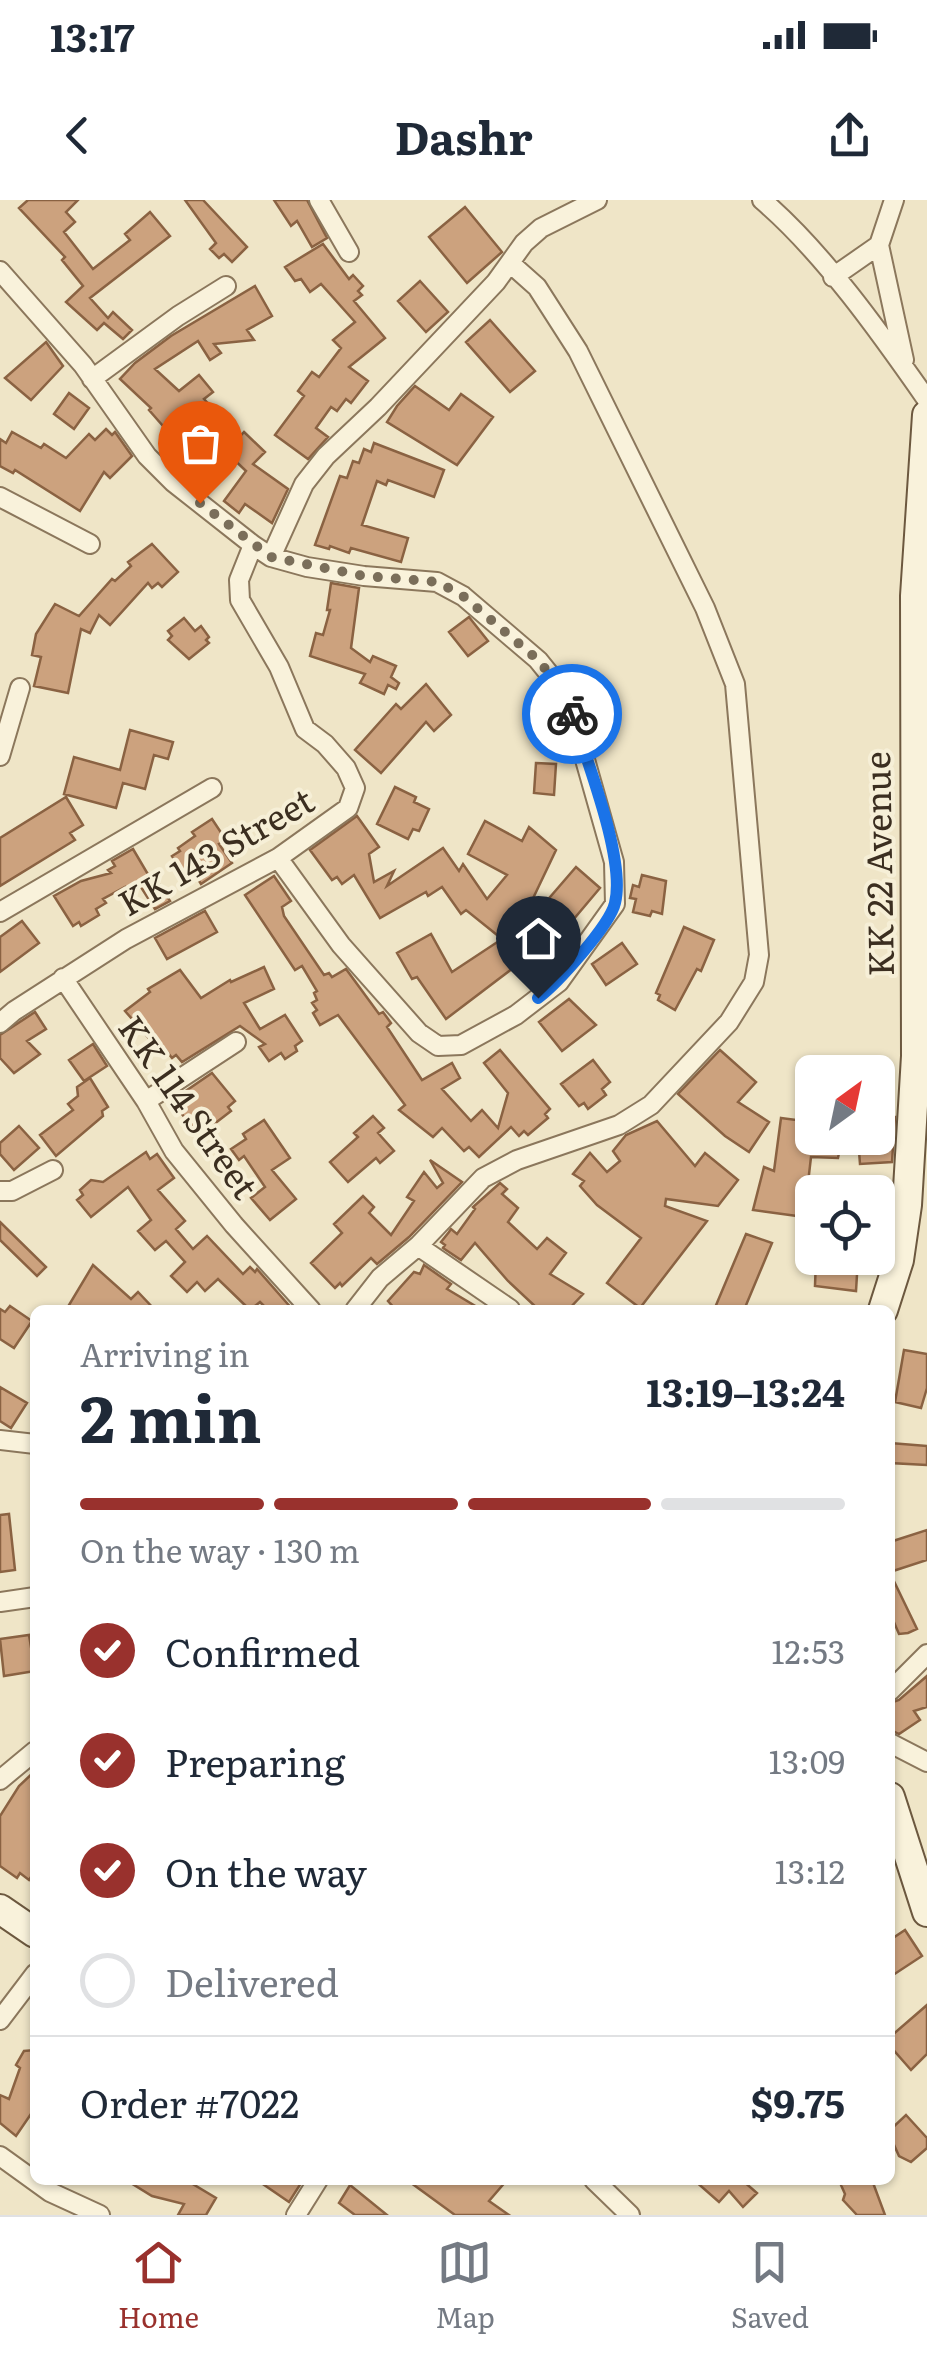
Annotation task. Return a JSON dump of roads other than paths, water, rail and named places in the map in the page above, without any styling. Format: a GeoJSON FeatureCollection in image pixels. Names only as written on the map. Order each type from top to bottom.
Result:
{"type":"FeatureCollection","features":[{"type":"Feature","properties":{"kind":"street"},"geometry":{"type":"LineString","coordinates":[[319,200],[349,252]]}},
{"type":"Feature","properties":{"kind":"street"},"geometry":{"type":"LineString","coordinates":[[271,557],[304,484],[326,456],[496,282],[541,228],[597,200]]}},
{"type":"Feature","properties":{"kind":"street"},"geometry":{"type":"LineString","coordinates":[[762,200],[833,277],[927,400]]}},
{"type":"Feature","properties":{"kind":"street"},"geometry":{"type":"LineString","coordinates":[[894,200],[880,246],[906,370]]}},
{"type":"Feature","properties":{"kind":"street"},"geometry":{"type":"LineString","coordinates":[[833,277],[880,246]]}},
{"type":"Feature","properties":{"kind":"street"},"geometry":{"type":"LineString","coordinates":[[359,1305],[380,1278],[418,1246],[483,1178],[516,1160],[620,1125],[652,1105],[729,1022],[754,982],[758,955],[735,684],[698,592],[578,351],[538,287],[510,263]]}},
{"type":"Feature","properties":{"kind":"street"},"geometry":{"type":"LineString","coordinates":[[0,271],[61,338],[160,469],[253,546],[271,557],[364,576],[438,582],[463,596],[538,660],[567,696],[614,862],[615,904],[559,982],[516,1015],[461,1045],[438,1046],[419,1033],[341,944],[278,858]]}},
{"type":"Feature","properties":{"kind":"street"},"geometry":{"type":"LineString","coordinates":[[92,379],[226,286]]}},
{"type":"Feature","properties":{"kind":"street","name":"KK 22 Avenue"},"geometry":{"type":"LineString","coordinates":[[885,1305],[899,1260],[907,1204],[916,1056],[914,616],[927,414]]}},
{"type":"Feature","properties":{"kind":"street"},"geometry":{"type":"LineString","coordinates":[[0,497],[90,544]]}},
{"type":"Feature","properties":{"kind":"street","name":"KK 143 Street"},"geometry":{"type":"LineString","coordinates":[[0,1023],[126,940],[278,858],[348,808],[355,788],[346,768],[305,728],[279,667],[240,600],[239,580],[253,546]]}},
{"type":"Feature","properties":{"kind":"street"},"geometry":{"type":"LineString","coordinates":[[0,756],[20,688]]}},
{"type":"Feature","properties":{"kind":"street"},"geometry":{"type":"LineString","coordinates":[[0,912],[212,788]]}},
{"type":"Feature","properties":{"kind":"street","name":"KK 114 Street"},"geometry":{"type":"LineString","coordinates":[[64,978],[146,1100],[174,1150],[234,1225],[306,1305]]}},
{"type":"Feature","properties":{"kind":"street"},"geometry":{"type":"LineString","coordinates":[[146,1100],[236,1042]]}},
{"type":"Feature","properties":{"kind":"street"},"geometry":{"type":"LineString","coordinates":[[0,1191],[12,1191],[53,1170]]}},
{"type":"Feature","properties":{"kind":"street"},"geometry":{"type":"LineString","coordinates":[[418,1246],[504,1305]]}},
{"type":"Feature","properties":{"kind":"street"},"geometry":{"type":"LineString","coordinates":[[0,1440],[30,1443]]}},
{"type":"Feature","properties":{"kind":"street"},"geometry":{"type":"LineString","coordinates":[[0,1602],[30,1597]]}},
{"type":"Feature","properties":{"kind":"street"},"geometry":{"type":"LineString","coordinates":[[895,1686],[927,1654]]}},
{"type":"Feature","properties":{"kind":"street"},"geometry":{"type":"LineString","coordinates":[[895,1746],[927,1762]]}},
{"type":"Feature","properties":{"kind":"street"},"geometry":{"type":"LineString","coordinates":[[0,1780],[30,1755]]}},
{"type":"Feature","properties":{"kind":"street"},"geometry":{"type":"LineString","coordinates":[[895,1813],[927,1912]]}},
{"type":"Feature","properties":{"kind":"street"},"geometry":{"type":"LineString","coordinates":[[0,1910],[30,1930]]}},
{"type":"Feature","properties":{"kind":"street"},"geometry":{"type":"LineString","coordinates":[[0,2020],[30,1981]]}},
{"type":"Feature","properties":{"kind":"street"},"geometry":{"type":"LineString","coordinates":[[0,2156],[30,2178]]}},
{"type":"Feature","properties":{"kind":"street"},"geometry":{"type":"LineString","coordinates":[[40,2185],[100,2215]]}},
{"type":"Feature","properties":{"kind":"street"},"geometry":{"type":"LineString","coordinates":[[296,2215],[315,2185]]}},
{"type":"Feature","properties":{"kind":"street"},"geometry":{"type":"LineString","coordinates":[[599,2185],[630,2215]]}}]}
